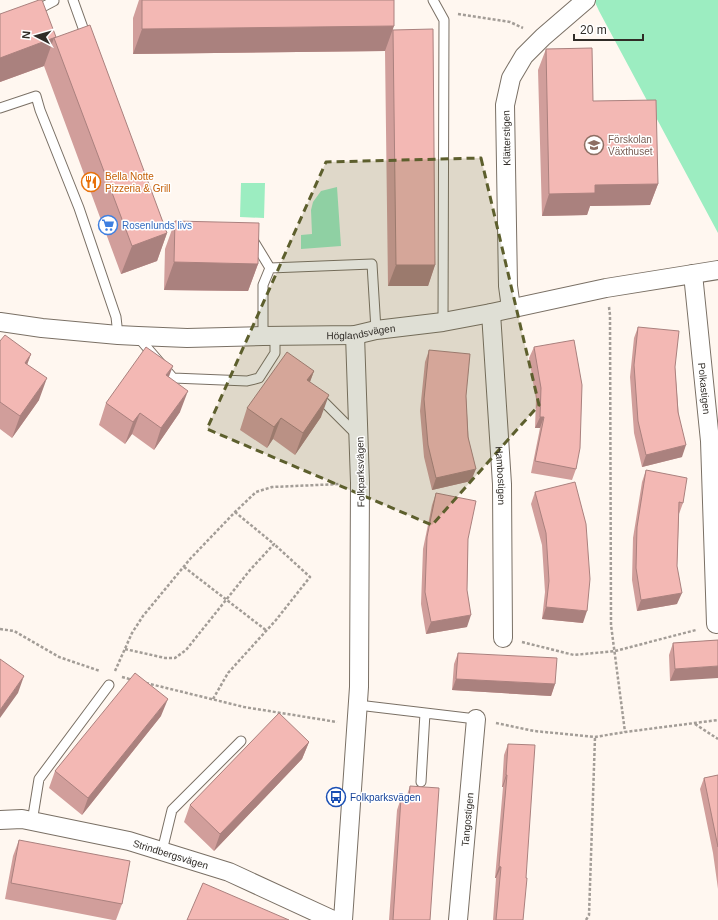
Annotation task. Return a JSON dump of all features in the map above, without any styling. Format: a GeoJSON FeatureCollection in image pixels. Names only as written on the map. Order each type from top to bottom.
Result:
{"type":"FeatureCollection","features":[{"type":"Feature","properties":{"kind":"street","name":"Klätterstigen"},"geometry":{"type":"LineString","coordinates":[[511,308],[508,286],[505,106],[512,78],[524,56],[586,0]]}},
{"type":"Feature","properties":{"kind":"street","name":"Höglandsvägen"},"geometry":{"type":"LineString","coordinates":[[0,322],[42,328],[118,335],[187,338],[356,335],[376,330],[444,322],[606,288],[718,270]]}},
{"type":"Feature","properties":{"kind":"street","name":"Polkastigen"},"geometry":{"type":"LineString","coordinates":[[692,274],[710,441],[716,624]]}},
{"type":"Feature","properties":{"kind":"street","name":"Hambostigen"},"geometry":{"type":"LineString","coordinates":[[491,313],[502,484],[503,638]]}},
{"type":"Feature","properties":{"kind":"street","name":"Folkparksvägen"},"geometry":{"type":"LineString","coordinates":[[343,920],[359,687],[360,483],[356,335]]}},
{"type":"Feature","properties":{"kind":"street","name":"Tangostigen"},"geometry":{"type":"LineString","coordinates":[[458,920],[476,719]]}},
{"type":"Feature","properties":{"kind":"street","name":"Strindbergsvägen"},"geometry":{"type":"LineString","coordinates":[[0,820],[22,819],[130,841],[229,872],[333,920]]}},
{"type":"Feature","properties":{"kind":"lane"},"geometry":{"type":"LineString","coordinates":[[73,0],[89,44]]}},
{"type":"Feature","properties":{"kind":"lane"},"geometry":{"type":"LineString","coordinates":[[433,0],[444,20],[444,322]]}},
{"type":"Feature","properties":{"kind":"lane"},"geometry":{"type":"LineString","coordinates":[[29,13],[54,1]]}},
{"type":"Feature","properties":{"kind":"lane"},"geometry":{"type":"LineString","coordinates":[[0,108],[36,96],[40,110],[79,208],[116,317],[118,335]]}},
{"type":"Feature","properties":{"kind":"lane"},"geometry":{"type":"LineString","coordinates":[[245,240],[253,240],[270,268]]}},
{"type":"Feature","properties":{"kind":"lane"},"geometry":{"type":"LineString","coordinates":[[270,268],[372,264],[376,330]]}},
{"type":"Feature","properties":{"kind":"lane"},"geometry":{"type":"LineString","coordinates":[[138,336],[173,378],[247,381],[259,378],[278,356],[269,336],[263,285],[270,268]]}},
{"type":"Feature","properties":{"kind":"lane"},"geometry":{"type":"LineString","coordinates":[[309,387],[359,438]]}},
{"type":"Feature","properties":{"kind":"lane"},"geometry":{"type":"LineString","coordinates":[[32,822],[39,779],[109,686]]}},
{"type":"Feature","properties":{"kind":"lane"},"geometry":{"type":"LineString","coordinates":[[358,706],[476,719]]}},
{"type":"Feature","properties":{"kind":"lane"},"geometry":{"type":"LineString","coordinates":[[421,782],[425,713]]}},
{"type":"Feature","properties":{"kind":"lane"},"geometry":{"type":"LineString","coordinates":[[162,851],[172,810],[241,741]]}},
{"type":"Feature","properties":{"kind":"path"},"geometry":{"type":"LineString","coordinates":[[439,11],[510,22],[544,37]]}},
{"type":"Feature","properties":{"kind":"path"},"geometry":{"type":"LineString","coordinates":[[606,288],[610,315],[611,626],[625,732]]}},
{"type":"Feature","properties":{"kind":"path"},"geometry":{"type":"LineString","coordinates":[[114,675],[132,633],[143,616],[184,566],[234,512],[256,492],[272,487],[360,483]]}},
{"type":"Feature","properties":{"kind":"path"},"geometry":{"type":"LineString","coordinates":[[212,699],[228,673],[276,620],[310,577],[274,544],[234,512]]}},
{"type":"Feature","properties":{"kind":"path"},"geometry":{"type":"LineString","coordinates":[[125,649],[165,658],[175,658],[186,650],[250,570],[274,544]]}},
{"type":"Feature","properties":{"kind":"path"},"geometry":{"type":"LineString","coordinates":[[184,566],[226,600],[267,630]]}},
{"type":"Feature","properties":{"kind":"path"},"geometry":{"type":"LineString","coordinates":[[503,638],[574,655],[615,651],[716,624]]}},
{"type":"Feature","properties":{"kind":"path"},"geometry":{"type":"LineString","coordinates":[[0,629],[14,632],[59,657],[106,673]]}},
{"type":"Feature","properties":{"kind":"path"},"geometry":{"type":"LineString","coordinates":[[121,677],[137,680]]}},
{"type":"Feature","properties":{"kind":"path"},"geometry":{"type":"LineString","coordinates":[[144,682],[244,707],[356,726]]}},
{"type":"Feature","properties":{"kind":"path"},"geometry":{"type":"LineString","coordinates":[[476,719],[534,731],[595,737],[718,720]]}},
{"type":"Feature","properties":{"kind":"path"},"geometry":{"type":"LineString","coordinates":[[694,723],[718,739]]}},
{"type":"Feature","properties":{"kind":"path"},"geometry":{"type":"LineString","coordinates":[[586,920],[589,915],[595,737]]}},
{"type":"Feature","properties":{"kind":"highlighted area"},"geometry":{"type":"Polygon","coordinates":[[[481,158],[539,405],[432,525],[207,429],[326,162],[481,158]]]}},
{"type":"Feature","properties":{"kind":"green space"},"geometry":{"type":"Polygon","coordinates":[[[594,0],[718,0],[718,233],[599,11],[594,0]]]}},
{"type":"Feature","properties":{"kind":"green space"},"geometry":{"type":"Polygon","coordinates":[[[241,183],[265,183],[264,218],[240,217],[241,183]]]}},
{"type":"Feature","properties":{"kind":"green space"},"geometry":{"type":"Polygon","coordinates":[[[337,187],[341,246],[301,249],[301,235],[312,234],[311,210],[313,202],[321,191],[337,187]]]}},
{"type":"Feature","properties":{"kind":"building"},"geometry":{"type":"Polygon","coordinates":[[[42,0],[56,37],[0,58],[0,14],[42,0]]]}},
{"type":"Feature","properties":{"kind":"building"},"geometry":{"type":"Polygon","coordinates":[[[142,0],[394,0],[394,26],[142,29],[142,0]]]}},
{"type":"Feature","properties":{"kind":"building"},"geometry":{"type":"Polygon","coordinates":[[[90,25],[167,233],[132,246],[54,38],[90,25]]]}},
{"type":"Feature","properties":{"kind":"building"},"geometry":{"type":"Polygon","coordinates":[[[433,29],[435,265],[396,265],[393,30],[433,29]]]}},
{"type":"Feature","properties":{"kind":"building"},"geometry":{"type":"Polygon","coordinates":[[[592,48],[593,101],[656,100],[658,184],[595,185],[595,193],[549,194],[546,49],[592,48]]]}},
{"type":"Feature","properties":{"kind":"building"},"geometry":{"type":"Polygon","coordinates":[[[175,221],[259,223],[258,264],[174,262],[175,221]]]}},
{"type":"Feature","properties":{"kind":"building"},"geometry":{"type":"Polygon","coordinates":[[[638,327],[679,331],[675,367],[678,412],[686,445],[646,455],[638,421],[634,365],[638,327]]]}},
{"type":"Feature","properties":{"kind":"building"},"geometry":{"type":"Polygon","coordinates":[[[5,335],[31,354],[25,363],[47,378],[20,416],[0,402],[0,341],[5,335]]]}},
{"type":"Feature","properties":{"kind":"building"},"geometry":{"type":"Polygon","coordinates":[[[574,340],[582,385],[580,448],[576,469],[535,461],[544,417],[540,417],[541,388],[534,347],[574,340]]]}},
{"type":"Feature","properties":{"kind":"building"},"geometry":{"type":"Polygon","coordinates":[[[146,347],[173,366],[166,375],[188,391],[161,428],[140,413],[133,422],[106,403],[146,347]]]}},
{"type":"Feature","properties":{"kind":"building"},"geometry":{"type":"Polygon","coordinates":[[[429,350],[470,354],[466,396],[468,437],[476,469],[436,478],[428,445],[424,399],[429,350]]]}},
{"type":"Feature","properties":{"kind":"building"},"geometry":{"type":"Polygon","coordinates":[[[287,352],[314,371],[307,380],[329,395],[303,433],[281,418],[274,427],[247,408],[287,352]]]}},
{"type":"Feature","properties":{"kind":"building"},"geometry":{"type":"Polygon","coordinates":[[[646,470],[687,478],[683,503],[679,502],[677,566],[682,593],[641,600],[636,568],[637,527],[646,470]]]}},
{"type":"Feature","properties":{"kind":"building"},"geometry":{"type":"Polygon","coordinates":[[[575,482],[586,524],[590,579],[587,611],[546,607],[549,581],[546,533],[535,492],[575,482]]]}},
{"type":"Feature","properties":{"kind":"building"},"geometry":{"type":"Polygon","coordinates":[[[436,493],[476,501],[468,539],[467,590],[471,615],[431,622],[425,592],[427,537],[436,493]]]}},
{"type":"Feature","properties":{"kind":"building"},"geometry":{"type":"Polygon","coordinates":[[[718,640],[718,666],[675,669],[673,643],[718,640]]]}},
{"type":"Feature","properties":{"kind":"building"},"geometry":{"type":"Polygon","coordinates":[[[458,653],[557,658],[555,684],[456,679],[458,653]]]}},
{"type":"Feature","properties":{"kind":"building"},"geometry":{"type":"Polygon","coordinates":[[[0,659],[24,676],[0,710],[0,659]]]}},
{"type":"Feature","properties":{"kind":"building"},"geometry":{"type":"Polygon","coordinates":[[[135,673],[168,699],[88,798],[55,771],[135,673]]]}},
{"type":"Feature","properties":{"kind":"building"},"geometry":{"type":"Polygon","coordinates":[[[279,713],[309,742],[220,834],[190,805],[279,713]]]}},
{"type":"Feature","properties":{"kind":"building"},"geometry":{"type":"Polygon","coordinates":[[[508,744],[535,745],[523,920],[496,920],[501,867],[499,866],[507,775],[508,744]]]}},
{"type":"Feature","properties":{"kind":"building"},"geometry":{"type":"Polygon","coordinates":[[[718,775],[718,847],[704,778],[718,775]]]}},
{"type":"Feature","properties":{"kind":"building"},"geometry":{"type":"Polygon","coordinates":[[[410,786],[439,788],[430,920],[393,920],[401,798],[409,799],[410,786]]]}},
{"type":"Feature","properties":{"kind":"building"},"geometry":{"type":"Polygon","coordinates":[[[19,840],[130,861],[122,904],[11,883],[19,840]]]}},
{"type":"Feature","properties":{"kind":"building"},"geometry":{"type":"Polygon","coordinates":[[[203,883],[289,920],[187,920],[203,883]]]}},
{"type":"Feature","properties":{"kind":"place","name":"Förskolan Växthuset"},"geometry":{"type":"Point","coordinates":[594,145]}},
{"type":"Feature","properties":{"kind":"place","name":"Bella Notte Pizzeria & Grill"},"geometry":{"type":"Point","coordinates":[91,182]}},
{"type":"Feature","properties":{"kind":"place","name":"Rosenlunds livs"},"geometry":{"type":"Point","coordinates":[108,225]}},
{"type":"Feature","properties":{"kind":"place","name":"Folkparksvägen"},"geometry":{"type":"Point","coordinates":[336,797]}}]}
